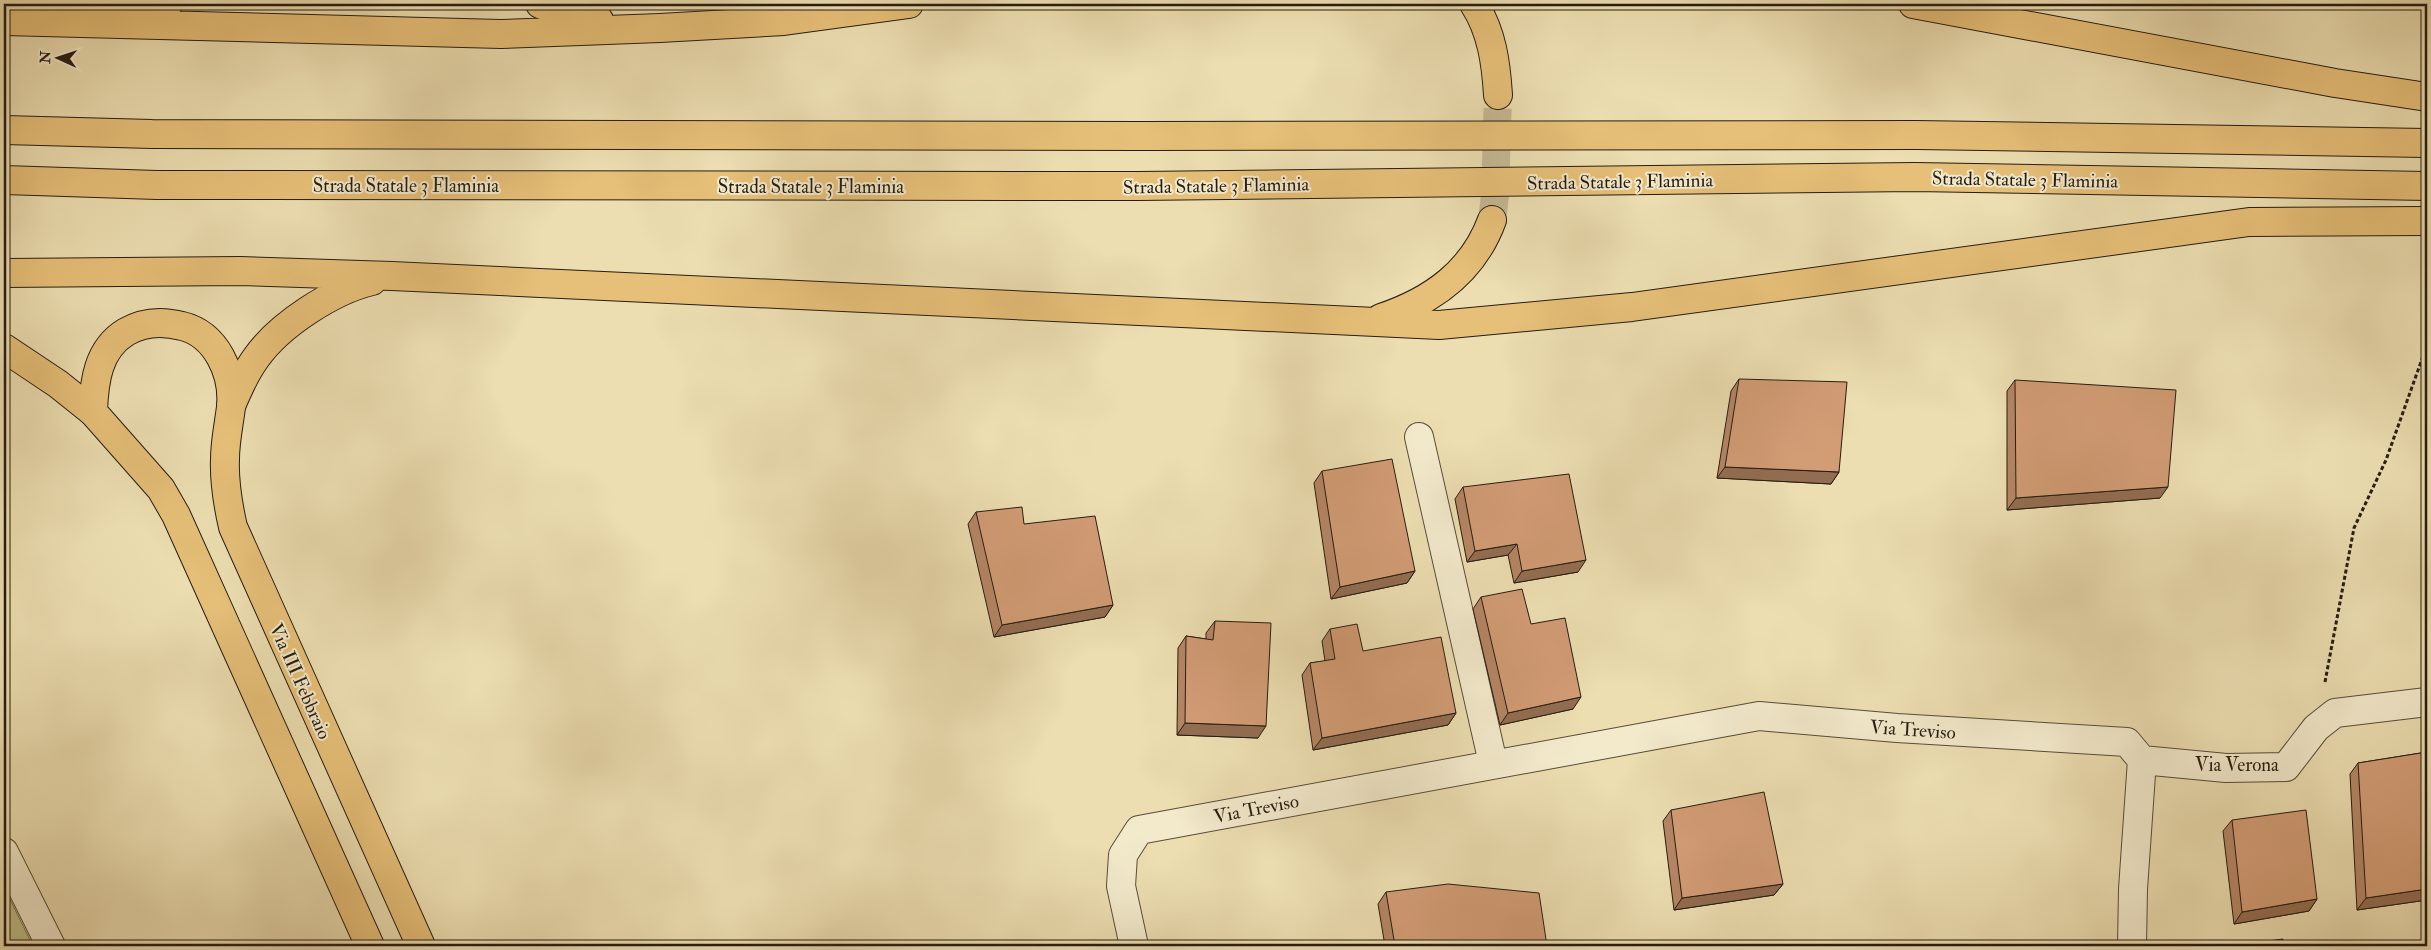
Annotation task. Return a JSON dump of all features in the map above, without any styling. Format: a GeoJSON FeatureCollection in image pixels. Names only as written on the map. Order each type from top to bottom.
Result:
{"type":"FeatureCollection","features":[{"type":"Feature","properties":{"kind":"main road"},"geometry":{"type":"LineString","coordinates":[[86,24],[168,4]]}},
{"type":"Feature","properties":{"kind":"main road"},"geometry":{"type":"LineString","coordinates":[[540,4],[580,18],[660,28]]}},
{"type":"Feature","properties":{"kind":"main road"},"geometry":{"type":"LineString","coordinates":[[4,20],[86,24],[500,34],[784,21],[909,4]]}},
{"type":"Feature","properties":{"kind":"main road"},"geometry":{"type":"LineString","coordinates":[[1474,4],[1485,23],[1494,54],[1498,96]]}},
{"type":"Feature","properties":{"kind":"main road"},"geometry":{"type":"LineString","coordinates":[[1913,4],[2325,81],[2427,97]]}},
{"type":"Feature","properties":{"kind":"main road"},"geometry":{"type":"LineString","coordinates":[[4,130],[172,134],[1916,135],[2427,143]]}},
{"type":"Feature","properties":{"kind":"main road","name":"Strada Statale 3 Flaminia"},"geometry":{"type":"LineString","coordinates":[[4,180],[157,184],[1138,186],[1915,177],[2427,186]]}},
{"type":"Feature","properties":{"kind":"main road"},"geometry":{"type":"LineString","coordinates":[[1373,320],[1408,309],[1453,279],[1467,266],[1477,252],[1492,220]]}},
{"type":"Feature","properties":{"kind":"main road"},"geometry":{"type":"LineString","coordinates":[[4,273],[240,271],[392,276],[1373,320],[1422,324],[1458,324],[1632,307],[2249,222],[2427,222]]}},
{"type":"Feature","properties":{"kind":"main road"},"geometry":{"type":"LineString","coordinates":[[231,406],[241,381],[257,356],[278,334],[299,317],[339,293],[361,283],[392,276]]}},
{"type":"Feature","properties":{"kind":"main road"},"geometry":{"type":"LineString","coordinates":[[93,412],[97,371],[107,350],[130,330],[154,323],[185,327],[202,335],[211,344],[226,369],[231,406]]}},
{"type":"Feature","properties":{"kind":"main road"},"geometry":{"type":"LineString","coordinates":[[4,348],[58,384],[93,412],[162,490],[176,515],[370,946]]}},
{"type":"Feature","properties":{"kind":"main road","name":"Via III Febbraio"},"geometry":{"type":"LineString","coordinates":[[231,406],[225,460],[228,506],[233,527],[421,946]]}},
{"type":"Feature","properties":{"kind":"street"},"geometry":{"type":"LineString","coordinates":[[1419,437],[1493,763]]}},
{"type":"Feature","properties":{"kind":"street","name":"Via Verona"},"geometry":{"type":"LineString","coordinates":[[2142,760],[2226,768],[2286,767],[2316,728],[2334,713],[2427,702]]}},
{"type":"Feature","properties":{"kind":"street","name":"Via Treviso"},"geometry":{"type":"LineString","coordinates":[[1134,946],[1121,886],[1123,855],[1138,830],[1493,763],[1759,716],[1897,728],[2127,742],[2142,760]]}},
{"type":"Feature","properties":{"kind":"street"},"geometry":{"type":"LineString","coordinates":[[2132,946],[2133,889],[2142,760]]}},
{"type":"Feature","properties":{"kind":"street"},"geometry":{"type":"LineString","coordinates":[[4,852],[51,946]]}},
{"type":"Feature","properties":{"kind":"path"},"geometry":{"type":"LineString","coordinates":[[2316,728],[2354,528],[2386,460],[2427,345]]}},
{"type":"Feature","properties":{"kind":"green space"},"geometry":{"type":"Polygon","coordinates":[[[4,887],[33,946],[4,946],[4,887]]]}},
{"type":"Feature","properties":{"kind":"building"},"geometry":{"type":"Polygon","coordinates":[[[1739,379],[1847,382],[1839,472],[1725,467],[1739,379]]]}},
{"type":"Feature","properties":{"kind":"building"},"geometry":{"type":"Polygon","coordinates":[[[2015,380],[2176,390],[2168,487],[2016,498],[2015,380]]]}},
{"type":"Feature","properties":{"kind":"building"},"geometry":{"type":"Polygon","coordinates":[[[1392,459],[1415,571],[1340,587],[1322,471],[1392,459]]]}},
{"type":"Feature","properties":{"kind":"building"},"geometry":{"type":"Polygon","coordinates":[[[1569,474],[1586,560],[1522,571],[1517,544],[1475,551],[1463,487],[1569,474]]]}},
{"type":"Feature","properties":{"kind":"building"},"geometry":{"type":"Polygon","coordinates":[[[1022,507],[1024,524],[1095,516],[1113,605],[1002,625],[976,512],[1022,507]]]}},
{"type":"Feature","properties":{"kind":"building"},"geometry":{"type":"Polygon","coordinates":[[[1522,589],[1531,624],[1565,618],[1581,697],[1508,713],[1481,597],[1522,589]]]}},
{"type":"Feature","properties":{"kind":"building"},"geometry":{"type":"Polygon","coordinates":[[[1215,621],[1271,623],[1266,726],[1185,723],[1186,636],[1213,640],[1215,621]]]}},
{"type":"Feature","properties":{"kind":"building"},"geometry":{"type":"Polygon","coordinates":[[[1357,624],[1363,651],[1441,637],[1456,713],[1322,738],[1310,663],[1335,659],[1330,629],[1357,624]]]}},
{"type":"Feature","properties":{"kind":"building"},"geometry":{"type":"Polygon","coordinates":[[[2427,752],[2427,889],[2366,898],[2358,763],[2427,752]]]}},
{"type":"Feature","properties":{"kind":"building"},"geometry":{"type":"Polygon","coordinates":[[[1764,792],[1783,884],[1682,898],[1671,810],[1764,792]]]}},
{"type":"Feature","properties":{"kind":"building"},"geometry":{"type":"Polygon","coordinates":[[[2306,810],[2317,899],[2242,912],[2232,820],[2306,810]]]}},
{"type":"Feature","properties":{"kind":"building"},"geometry":{"type":"Polygon","coordinates":[[[1448,884],[1539,893],[1547,946],[1395,946],[1386,892],[1448,884]]]}},
{"type":"Feature","properties":{"kind":"building"},"geometry":{"type":"Polygon","coordinates":[[[2283,939],[2284,946],[2231,946],[2283,939]]]}},
{"type":"Feature","properties":{"kind":"tunnel"},"geometry":{"type":"LineString","coordinates":[[1492,220],[1495,196],[1498,95]]}}]}
